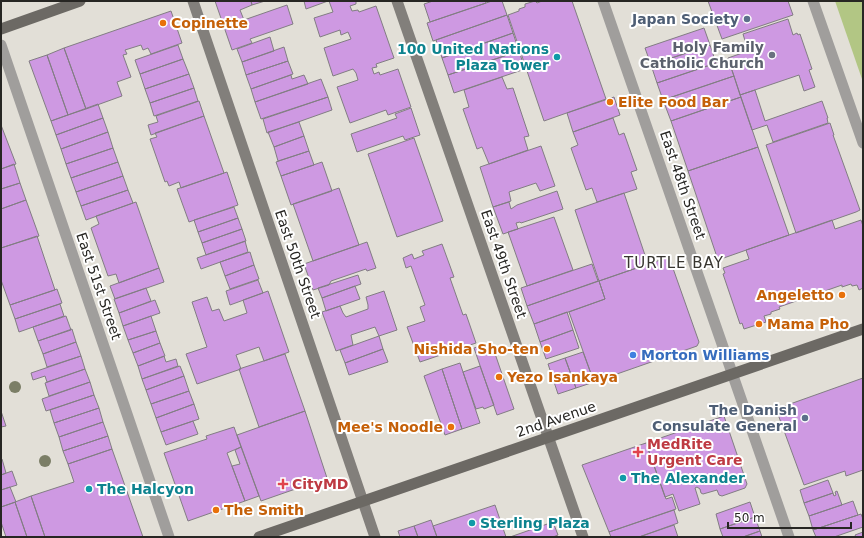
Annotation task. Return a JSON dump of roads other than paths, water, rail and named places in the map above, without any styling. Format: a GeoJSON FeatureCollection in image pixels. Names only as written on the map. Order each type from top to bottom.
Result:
{"type":"FeatureCollection","features":[{"type":"Feature","properties":{"kind":"main road"},"geometry":{"type":"LineString","coordinates":[[1,30],[80,1]]}},
{"type":"Feature","properties":{"kind":"main road","name":"East 50th Street"},"geometry":{"type":"LineString","coordinates":[[193,1],[375,537]]}},
{"type":"Feature","properties":{"kind":"main road","name":"East 49th Street"},"geometry":{"type":"LineString","coordinates":[[397,1],[582,537]]}},
{"type":"Feature","properties":{"kind":"main road","name":"2nd Avenue"},"geometry":{"type":"LineString","coordinates":[[259,537],[863,329]]}},
{"type":"Feature","properties":{"kind":"street","name":"East 48th Street"},"geometry":{"type":"LineString","coordinates":[[603,1],[789,537]]}},
{"type":"Feature","properties":{"kind":"street"},"geometry":{"type":"LineString","coordinates":[[813,1],[863,143]]}},
{"type":"Feature","properties":{"kind":"street","name":"East 51st Street"},"geometry":{"type":"LineString","coordinates":[[1,45],[169,537]]}},
{"type":"Feature","properties":{"kind":"place","name":"Japan Society"},"geometry":{"type":"Point","coordinates":[747,19]}},
{"type":"Feature","properties":{"kind":"place","name":"Copinette"},"geometry":{"type":"Point","coordinates":[163,23]}},
{"type":"Feature","properties":{"kind":"place","name":"Holy Family Catholic Church"},"geometry":{"type":"Point","coordinates":[772,55]}},
{"type":"Feature","properties":{"kind":"place","name":"100 United Nations Plaza Tower"},"geometry":{"type":"Point","coordinates":[557,57]}},
{"type":"Feature","properties":{"kind":"place","name":"Elite Food Bar"},"geometry":{"type":"Point","coordinates":[610,102]}},
{"type":"Feature","properties":{"kind":"place","name":"Angeletto"},"geometry":{"type":"Point","coordinates":[842,295]}},
{"type":"Feature","properties":{"kind":"place","name":"Mama Pho"},"geometry":{"type":"Point","coordinates":[759,324]}},
{"type":"Feature","properties":{"kind":"place","name":"Nishida Sho-ten"},"geometry":{"type":"Point","coordinates":[547,349]}},
{"type":"Feature","properties":{"kind":"place","name":"Morton Williams"},"geometry":{"type":"Point","coordinates":[633,355]}},
{"type":"Feature","properties":{"kind":"place","name":"Yezo Isankaya"},"geometry":{"type":"Point","coordinates":[499,377]}},
{"type":"Feature","properties":{"kind":"place","name":"The Danish Consulate General"},"geometry":{"type":"Point","coordinates":[805,418]}},
{"type":"Feature","properties":{"kind":"place","name":"Mee's Noodle"},"geometry":{"type":"Point","coordinates":[451,427]}},
{"type":"Feature","properties":{"kind":"place","name":"MedRite Urgent Care"},"geometry":{"type":"Point","coordinates":[638,452]}},
{"type":"Feature","properties":{"kind":"place","name":"The Alexander"},"geometry":{"type":"Point","coordinates":[623,478]}},
{"type":"Feature","properties":{"kind":"place","name":"CityMD"},"geometry":{"type":"Point","coordinates":[283,484]}},
{"type":"Feature","properties":{"kind":"place","name":"The Halcyon"},"geometry":{"type":"Point","coordinates":[89,489]}},
{"type":"Feature","properties":{"kind":"place","name":"The Smith"},"geometry":{"type":"Point","coordinates":[216,510]}},
{"type":"Feature","properties":{"kind":"place","name":"Sterling Plaza"},"geometry":{"type":"Point","coordinates":[472,523]}},
{"type":"Feature","properties":{"kind":"district","name":"TURTLE BAY"},"geometry":{"type":"Point","coordinates":[674,263]}}]}
